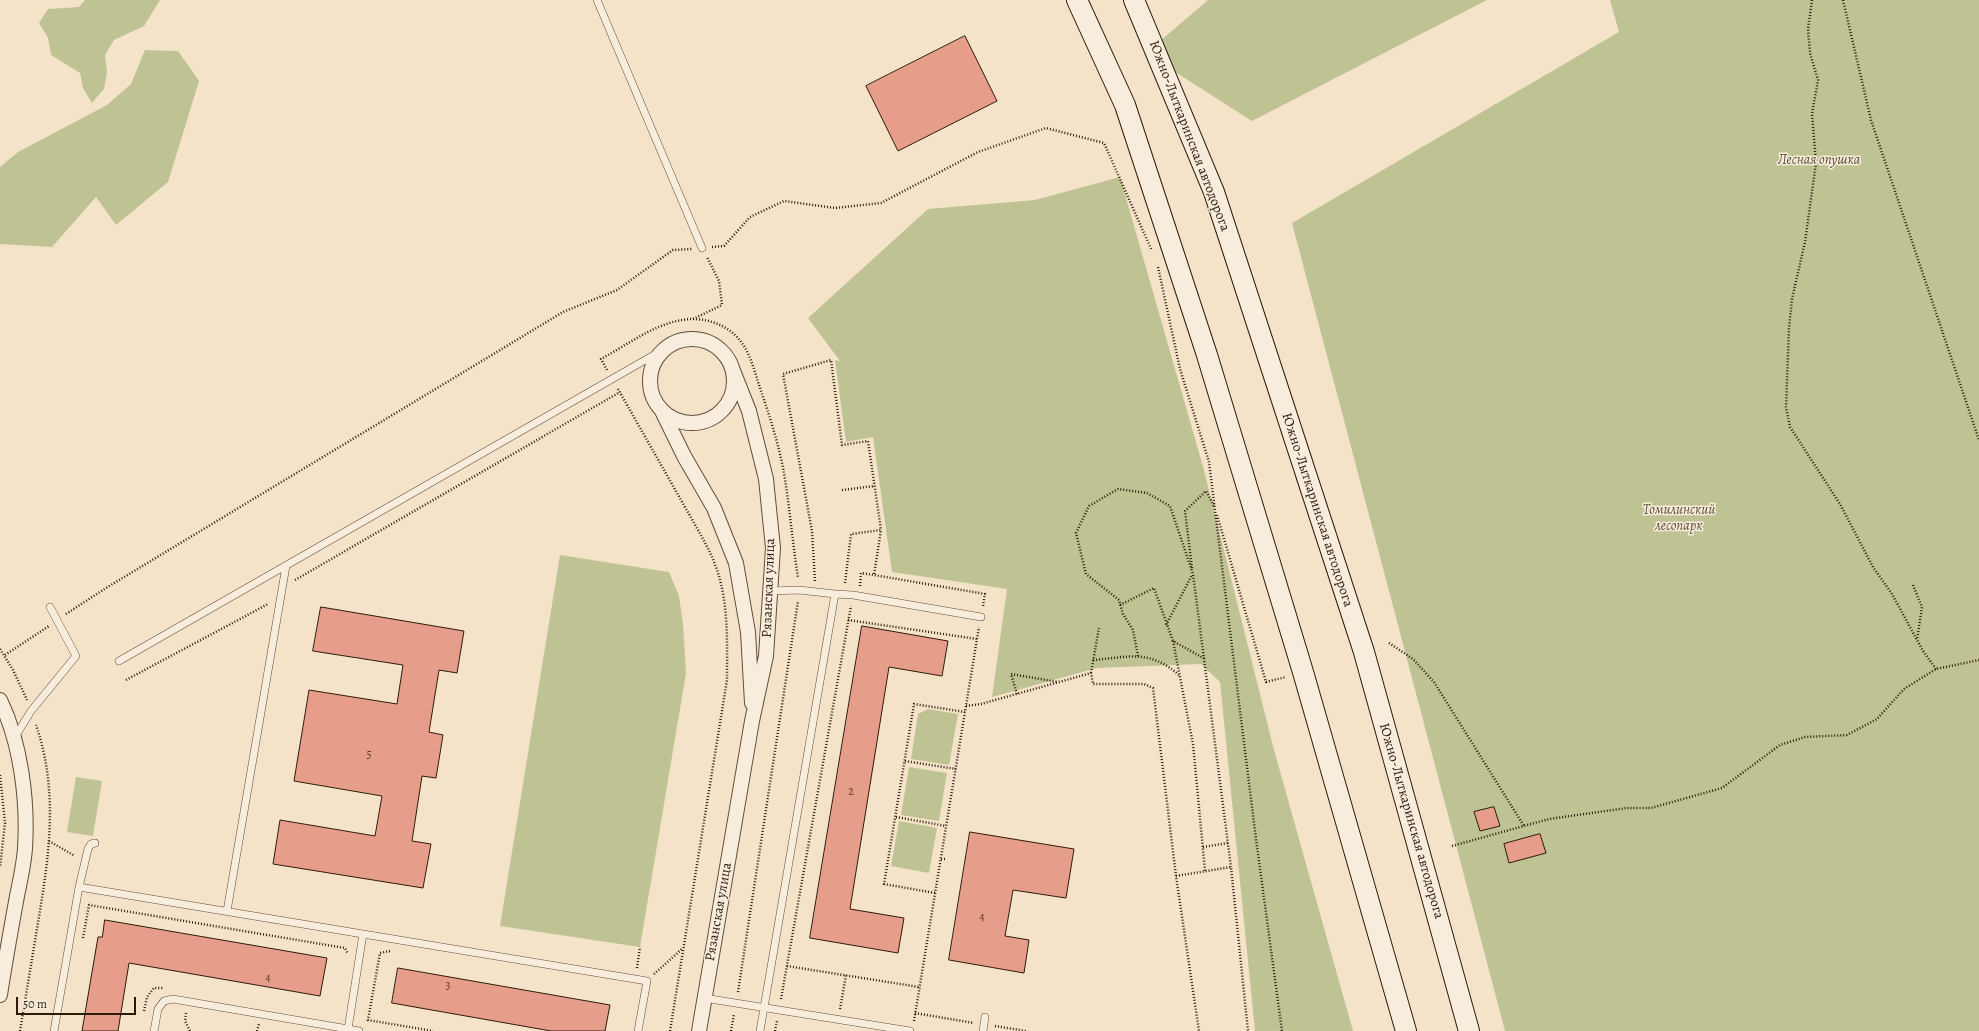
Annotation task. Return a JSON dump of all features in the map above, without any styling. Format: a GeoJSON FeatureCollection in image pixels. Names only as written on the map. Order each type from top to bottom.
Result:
{"type":"FeatureCollection","features":[{"type":"Feature","properties":{"kind":"main road"},"geometry":{"type":"LineString","coordinates":[[1077,0],[1124,104],[1206,355],[1303,672],[1406,1031]]}},
{"type":"Feature","properties":{"kind":"main road","name":"Южно-Лыткаринская автодорога"},"geometry":{"type":"LineString","coordinates":[[1134,0],[1214,192],[1356,630],[1469,1031]]}},
{"type":"Feature","properties":{"kind":"street"},"geometry":{"type":"LineString","coordinates":[[695,339],[709,343],[721,351],[730,363],[734,377],[728,403],[720,412],[710,419],[698,423],[686,423],[674,419],[662,411],[654,399],[650,385],[651,370],[657,357],[668,347],[681,340],[695,339]]}},
{"type":"Feature","properties":{"kind":"street","name":"Рязанская улица"},"geometry":{"type":"LineString","coordinates":[[698,1031],[752,722],[766,656],[773,548],[766,479],[749,410],[730,363]]}},
{"type":"Feature","properties":{"kind":"street","name":"Рязанская улица"},"geometry":{"type":"LineString","coordinates":[[662,411],[684,456],[714,508],[736,563],[748,632],[752,722]]}},
{"type":"Feature","properties":{"kind":"street"},"geometry":{"type":"LineString","coordinates":[[0,700],[6,712],[14,739],[23,781],[26,821],[25,850],[0,995]]}},
{"type":"Feature","properties":{"kind":"lane"},"geometry":{"type":"LineString","coordinates":[[597,0],[702,248]]}},
{"type":"Feature","properties":{"kind":"lane"},"geometry":{"type":"LineString","coordinates":[[119,661],[668,347]]}},
{"type":"Feature","properties":{"kind":"lane"},"geometry":{"type":"LineString","coordinates":[[227,911],[286,566]]}},
{"type":"Feature","properties":{"kind":"lane"},"geometry":{"type":"LineString","coordinates":[[770,591],[816,591],[981,617]]}},
{"type":"Feature","properties":{"kind":"lane"},"geometry":{"type":"LineString","coordinates":[[760,1031],[835,594]]}},
{"type":"Feature","properties":{"kind":"lane"},"geometry":{"type":"LineString","coordinates":[[14,739],[31,711],[76,656],[50,607]]}},
{"type":"Feature","properties":{"kind":"lane"},"geometry":{"type":"LineString","coordinates":[[54,1031],[84,862],[88,849],[91,844],[95,842]]}},
{"type":"Feature","properties":{"kind":"lane"},"geometry":{"type":"LineString","coordinates":[[79,888],[227,911],[647,981],[638,1031]]}},
{"type":"Feature","properties":{"kind":"lane"},"geometry":{"type":"LineString","coordinates":[[348,1029],[363,934]]}},
{"type":"Feature","properties":{"kind":"lane"},"geometry":{"type":"LineString","coordinates":[[704,998],[838,1020],[911,1028]]}},
{"type":"Feature","properties":{"kind":"lane"},"geometry":{"type":"LineString","coordinates":[[154,1031],[158,1009],[164,1001],[173,999],[360,1031]]}},
{"type":"Feature","properties":{"kind":"path"},"geometry":{"type":"LineString","coordinates":[[1812,0],[1808,29],[1810,53],[1818,80],[1812,114],[1816,163],[1804,242],[1792,299],[1789,328],[1786,407],[1790,427],[1840,504],[1873,567],[1892,594],[1917,640],[1936,668]]}},
{"type":"Feature","properties":{"kind":"path"},"geometry":{"type":"LineString","coordinates":[[1844,0],[1871,120],[1979,440]]}},
{"type":"Feature","properties":{"kind":"path"},"geometry":{"type":"LineString","coordinates":[[5,655],[106,588],[563,312],[617,290],[673,250],[724,246],[750,217],[784,201],[835,208],[881,203],[978,152],[1046,128],[1104,143],[1153,251]]}},
{"type":"Feature","properties":{"kind":"path"},"geometry":{"type":"LineString","coordinates":[[693,319],[722,305],[719,281],[702,248]]}},
{"type":"Feature","properties":{"kind":"path"},"geometry":{"type":"LineString","coordinates":[[1158,266],[1180,369],[1209,462],[1256,839],[1282,1031]]}},
{"type":"Feature","properties":{"kind":"path"},"geometry":{"type":"LineString","coordinates":[[816,591],[812,530],[783,374],[831,360],[842,445],[868,441],[881,530],[874,575]]}},
{"type":"Feature","properties":{"kind":"path"},"geometry":{"type":"LineString","coordinates":[[291,582],[620,392]]}},
{"type":"Feature","properties":{"kind":"path"},"geometry":{"type":"LineString","coordinates":[[634,415],[715,562],[722,592],[728,636],[727,680],[670,1031]]}},
{"type":"Feature","properties":{"kind":"path"},"geometry":{"type":"LineString","coordinates":[[842,490],[875,486]]}},
{"type":"Feature","properties":{"kind":"path"},"geometry":{"type":"LineString","coordinates":[[1138,656],[1133,630],[1123,614],[1119,600],[1086,574],[1076,533],[1089,506],[1118,489],[1147,494],[1170,506],[1193,574],[1166,625]]}},
{"type":"Feature","properties":{"kind":"path"},"geometry":{"type":"LineString","coordinates":[[1248,1031],[1231,867],[1185,511],[1206,491],[1215,507],[1266,682],[1290,676]]}},
{"type":"Feature","properties":{"kind":"path"},"geometry":{"type":"LineString","coordinates":[[855,596],[844,582],[850,534],[881,530]]}},
{"type":"Feature","properties":{"kind":"path"},"geometry":{"type":"LineString","coordinates":[[778,1010],[848,620],[861,573],[985,594],[915,1013],[911,1028]]}},
{"type":"Feature","properties":{"kind":"path"},"geometry":{"type":"LineString","coordinates":[[1913,585],[1922,607],[1917,640]]}},
{"type":"Feature","properties":{"kind":"path"},"geometry":{"type":"LineString","coordinates":[[1120,605],[1154,588],[1173,641],[1194,744],[1205,871]]}},
{"type":"Feature","properties":{"kind":"path"},"geometry":{"type":"LineString","coordinates":[[126,680],[270,603],[269,611]]}},
{"type":"Feature","properties":{"kind":"path"},"geometry":{"type":"LineString","coordinates":[[848,620],[977,639]]}},
{"type":"Feature","properties":{"kind":"path"},"geometry":{"type":"LineString","coordinates":[[1099,628],[1091,673],[1093,684],[1144,684],[1153,688],[1176,876],[1199,1031]]}},
{"type":"Feature","properties":{"kind":"path"},"geometry":{"type":"LineString","coordinates":[[1173,641],[1205,659]]}},
{"type":"Feature","properties":{"kind":"path"},"geometry":{"type":"LineString","coordinates":[[1389,643],[1414,659],[1434,682],[1524,826]]}},
{"type":"Feature","properties":{"kind":"path"},"geometry":{"type":"LineString","coordinates":[[1093,660],[1138,656],[1161,661],[1179,674]]}},
{"type":"Feature","properties":{"kind":"path"},"geometry":{"type":"LineString","coordinates":[[1452,846],[1557,818],[1627,808],[1651,808],[1722,788],[1780,745],[1805,737],[1847,735],[1877,719],[1904,689],[1936,668],[1979,660]]}},
{"type":"Feature","properties":{"kind":"path"},"geometry":{"type":"LineString","coordinates":[[966,706],[982,704],[1091,673]]}},
{"type":"Feature","properties":{"kind":"path"},"geometry":{"type":"LineString","coordinates":[[1017,694],[1011,674],[1060,682]]}},
{"type":"Feature","properties":{"kind":"path"},"geometry":{"type":"LineString","coordinates":[[935,893],[884,884],[914,704],[966,712]]}},
{"type":"Feature","properties":{"kind":"path"},"geometry":{"type":"LineString","coordinates":[[905,761],[956,769]]}},
{"type":"Feature","properties":{"kind":"path"},"geometry":{"type":"LineString","coordinates":[[0,775],[5,823],[0,867]]}},
{"type":"Feature","properties":{"kind":"path"},"geometry":{"type":"LineString","coordinates":[[896,817],[946,826]]}},
{"type":"Feature","properties":{"kind":"path"},"geometry":{"type":"LineString","coordinates":[[49,841],[84,862]]}},
{"type":"Feature","properties":{"kind":"path"},"geometry":{"type":"LineString","coordinates":[[1203,847],[1228,843]]}},
{"type":"Feature","properties":{"kind":"path"},"geometry":{"type":"LineString","coordinates":[[941,859],[946,859]]}},
{"type":"Feature","properties":{"kind":"path"},"geometry":{"type":"LineString","coordinates":[[1176,876],[1231,867]]}},
{"type":"Feature","properties":{"kind":"path"},"geometry":{"type":"LineString","coordinates":[[83,942],[89,904],[345,948],[347,959]]}},
{"type":"Feature","properties":{"kind":"path"},"geometry":{"type":"LineString","coordinates":[[635,979],[640,947]]}},
{"type":"Feature","properties":{"kind":"path"},"geometry":{"type":"LineString","coordinates":[[647,981],[684,947]]}},
{"type":"Feature","properties":{"kind":"path"},"geometry":{"type":"LineString","coordinates":[[398,952],[390,951],[380,953],[368,1020],[433,1031]]}},
{"type":"Feature","properties":{"kind":"path"},"geometry":{"type":"LineString","coordinates":[[787,966],[919,987]]}},
{"type":"Feature","properties":{"kind":"path"},"geometry":{"type":"LineString","coordinates":[[838,1020],[846,975]]}},
{"type":"Feature","properties":{"kind":"path"},"geometry":{"type":"LineString","coordinates":[[188,1002],[185,1021],[190,1031]]}},
{"type":"Feature","properties":{"kind":"path"},"geometry":{"type":"LineString","coordinates":[[915,1013],[1026,1031]]}},
{"type":"Feature","properties":{"kind":"green space"},"geometry":{"type":"Polygon","coordinates":[[[85,0],[160,0],[144,26],[114,40],[105,55],[107,72],[104,89],[92,103],[83,88],[80,73],[51,55],[48,38],[39,23],[48,9],[79,7],[85,0]]]}},
{"type":"Feature","properties":{"kind":"green space"},"geometry":{"type":"Polygon","coordinates":[[[1208,0],[1487,0],[1252,121],[1169,68],[1160,41],[1208,0]]]}},
{"type":"Feature","properties":{"kind":"green space","name":"Томилинский лесопарк"},"geometry":{"type":"Polygon","coordinates":[[[1610,0],[1979,0],[1979,1031],[1505,1031],[1292,223],[1619,32],[1610,0]]]}},
{"type":"Feature","properties":{"kind":"green space"},"geometry":{"type":"Polygon","coordinates":[[[145,50],[178,51],[199,81],[168,182],[116,225],[96,197],[52,247],[0,244],[0,167],[18,152],[107,105],[131,84],[145,50]]]}},
{"type":"Feature","properties":{"kind":"green space"},"geometry":{"type":"Polygon","coordinates":[[[1120,177],[1204,470],[1274,750],[1353,1031],[1255,1031],[1220,682],[1201,664],[1097,668],[992,697],[1007,589],[892,572],[873,437],[846,442],[835,360],[840,361],[808,318],[928,209],[1035,200],[1120,177]]]}},
{"type":"Feature","properties":{"kind":"green space"},"geometry":{"type":"Polygon","coordinates":[[[560,555],[669,572],[679,596],[683,624],[686,673],[640,947],[500,926],[560,555]]]}},
{"type":"Feature","properties":{"kind":"green space"},"geometry":{"type":"Polygon","coordinates":[[[928,709],[958,714],[949,765],[911,759],[918,714],[928,709]]]}},
{"type":"Feature","properties":{"kind":"green space"},"geometry":{"type":"Polygon","coordinates":[[[909,767],[947,773],[939,821],[901,815],[909,767]]]}},
{"type":"Feature","properties":{"kind":"green space"},"geometry":{"type":"Polygon","coordinates":[[[76,777],[102,781],[93,836],[67,832],[76,777]]]}},
{"type":"Feature","properties":{"kind":"green space"},"geometry":{"type":"Polygon","coordinates":[[[899,821],[937,828],[929,873],[891,866],[899,821]]]}},
{"type":"Feature","properties":{"kind":"building"},"geometry":{"type":"Polygon","coordinates":[[[965,36],[997,101],[898,151],[866,86],[965,36]]]}},
{"type":"Feature","properties":{"kind":"building"},"geometry":{"type":"Polygon","coordinates":[[[321,607],[464,631],[457,673],[439,670],[429,732],[443,735],[436,778],[422,776],[412,841],[431,844],[423,888],[273,864],[280,820],[375,836],[382,796],[294,781],[309,690],[397,704],[403,665],[313,651],[321,607]]]}},
{"type":"Feature","properties":{"kind":"building"},"geometry":{"type":"Polygon","coordinates":[[[862,626],[948,641],[942,676],[889,667],[850,909],[904,918],[898,953],[810,938],[862,626]]]}},
{"type":"Feature","properties":{"kind":"building"},"geometry":{"type":"Polygon","coordinates":[[[1494,807],[1500,826],[1480,831],[1474,812],[1494,807]]]}},
{"type":"Feature","properties":{"kind":"building"},"geometry":{"type":"Polygon","coordinates":[[[970,832],[1074,849],[1066,898],[1013,890],[1005,936],[1029,940],[1024,973],[949,960],[970,832]]]}},
{"type":"Feature","properties":{"kind":"building"},"geometry":{"type":"Polygon","coordinates":[[[1540,834],[1546,853],[1509,863],[1504,844],[1540,834]]]}},
{"type":"Feature","properties":{"kind":"building"},"geometry":{"type":"Polygon","coordinates":[[[105,920],[327,958],[320,996],[129,963],[118,1031],[82,1031],[98,937],[102,937],[105,920]]]}},
{"type":"Feature","properties":{"kind":"building"},"geometry":{"type":"Polygon","coordinates":[[[398,968],[610,1005],[605,1031],[551,1031],[392,1003],[398,968]]]}},
{"type":"Feature","properties":{"kind":"park label","name":"Лесная опушка"},"geometry":{"type":"Point","coordinates":[1819,161]}}]}
